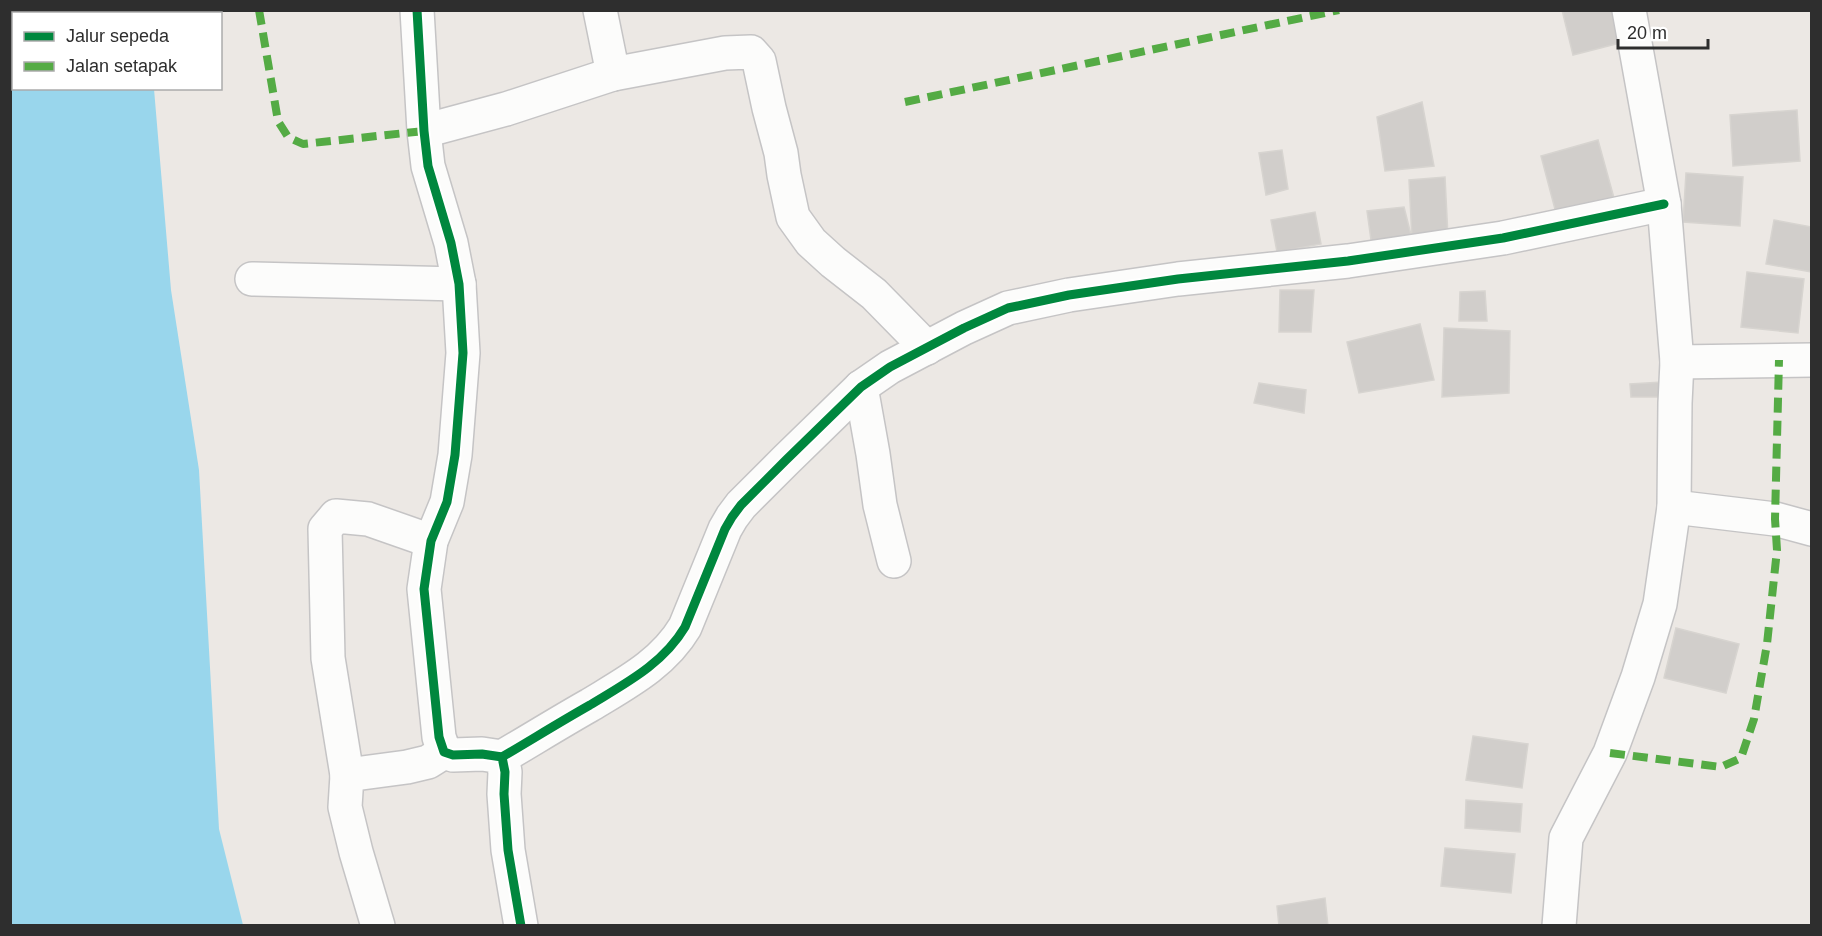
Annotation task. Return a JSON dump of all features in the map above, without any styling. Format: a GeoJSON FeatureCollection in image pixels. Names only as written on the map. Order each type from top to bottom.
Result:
{"type":"FeatureCollection","features":[{"type":"Feature","properties":{"kind":"street"},"geometry":{"type":"LineString","coordinates":[[417,10],[428,166],[451,243],[459,284],[463,353],[455,455],[447,502],[431,541],[424,590],[439,737],[444,752]]}},
{"type":"Feature","properties":{"kind":"street"},"geometry":{"type":"LineString","coordinates":[[600,10],[613,74]]}},
{"type":"Feature","properties":{"kind":"street"},"geometry":{"type":"LineString","coordinates":[[1559,926],[1566,838],[1610,753],[1638,677],[1660,604],[1674,507],[1677,362],[1664,204],[1629,10]]}},
{"type":"Feature","properties":{"kind":"street"},"geometry":{"type":"LineString","coordinates":[[424,131],[506,109],[613,74],[725,53],[751,52],[759,61],[781,153],[793,217],[811,242],[832,262],[874,294],[927,348]]}},
{"type":"Feature","properties":{"kind":"street"},"geometry":{"type":"LineString","coordinates":[[444,752],[453,755],[482,754],[502,757],[632,680],[657,662],[677,642],[725,529],[741,505],[861,387],[890,367],[1008,308],[1069,295],[1189,277],[1348,261],[1503,238],[1664,204]]}},
{"type":"Feature","properties":{"kind":"street"},"geometry":{"type":"LineString","coordinates":[[252,279],[459,284]]}},
{"type":"Feature","properties":{"kind":"street"},"geometry":{"type":"LineString","coordinates":[[1677,362],[1812,360]]}},
{"type":"Feature","properties":{"kind":"street"},"geometry":{"type":"LineString","coordinates":[[861,387],[880,506],[894,561]]}},
{"type":"Feature","properties":{"kind":"street"},"geometry":{"type":"LineString","coordinates":[[1674,507],[1775,519],[1812,529]]}},
{"type":"Feature","properties":{"kind":"street"},"geometry":{"type":"LineString","coordinates":[[378,926],[345,807],[347,775],[328,658],[325,529],[336,516],[368,519],[431,541]]}},
{"type":"Feature","properties":{"kind":"street"},"geometry":{"type":"LineString","coordinates":[[347,775],[407,767],[428,762],[444,752]]}},
{"type":"Feature","properties":{"kind":"street"},"geometry":{"type":"LineString","coordinates":[[502,757],[505,772],[504,794],[508,850],[521,926]]}},
{"type":"Feature","properties":{"kind":"water"},"geometry":{"type":"Polygon","coordinates":[[[10,11],[146,11],[12,12],[12,90],[154,90],[171,290],[199,470],[219,829],[243,925],[11,925],[10,11]]]}},
{"type":"Feature","properties":{"kind":"building"},"geometry":{"type":"Polygon","coordinates":[[[1562,10],[1621,10],[1628,41],[1573,55],[1562,10]]]}},
{"type":"Feature","properties":{"kind":"building"},"geometry":{"type":"Polygon","coordinates":[[[1422,102],[1434,166],[1385,171],[1377,117],[1422,102]]]}},
{"type":"Feature","properties":{"kind":"building"},"geometry":{"type":"Polygon","coordinates":[[[1797,110],[1800,161],[1733,166],[1730,115],[1797,110]]]}},
{"type":"Feature","properties":{"kind":"building"},"geometry":{"type":"Polygon","coordinates":[[[1598,140],[1614,198],[1556,213],[1541,156],[1598,140]]]}},
{"type":"Feature","properties":{"kind":"building"},"geometry":{"type":"Polygon","coordinates":[[[1282,150],[1288,189],[1266,195],[1259,153],[1282,150]]]}},
{"type":"Feature","properties":{"kind":"building"},"geometry":{"type":"Polygon","coordinates":[[[1686,173],[1743,177],[1740,226],[1683,222],[1686,173]]]}},
{"type":"Feature","properties":{"kind":"building"},"geometry":{"type":"Polygon","coordinates":[[[1445,177],[1448,237],[1412,239],[1409,180],[1445,177]]]}},
{"type":"Feature","properties":{"kind":"building"},"geometry":{"type":"Polygon","coordinates":[[[1404,207],[1412,239],[1372,247],[1367,211],[1404,207]]]}},
{"type":"Feature","properties":{"kind":"building"},"geometry":{"type":"Polygon","coordinates":[[[1315,212],[1321,244],[1277,252],[1271,220],[1315,212]]]}},
{"type":"Feature","properties":{"kind":"building"},"geometry":{"type":"Polygon","coordinates":[[[1774,220],[1812,227],[1812,272],[1766,264],[1774,220]]]}},
{"type":"Feature","properties":{"kind":"building"},"geometry":{"type":"Polygon","coordinates":[[[1747,272],[1804,279],[1798,333],[1741,327],[1747,272]]]}},
{"type":"Feature","properties":{"kind":"building"},"geometry":{"type":"Polygon","coordinates":[[[1280,290],[1314,290],[1311,332],[1279,332],[1280,290]]]}},
{"type":"Feature","properties":{"kind":"building"},"geometry":{"type":"Polygon","coordinates":[[[1485,291],[1487,321],[1459,321],[1460,292],[1485,291]]]}},
{"type":"Feature","properties":{"kind":"building"},"geometry":{"type":"Polygon","coordinates":[[[1420,324],[1434,380],[1359,393],[1347,342],[1420,324]]]}},
{"type":"Feature","properties":{"kind":"building"},"geometry":{"type":"Polygon","coordinates":[[[1444,328],[1510,331],[1509,393],[1442,397],[1444,328]]]}},
{"type":"Feature","properties":{"kind":"building"},"geometry":{"type":"Polygon","coordinates":[[[1662,382],[1662,397],[1631,397],[1630,384],[1662,382]]]}},
{"type":"Feature","properties":{"kind":"building"},"geometry":{"type":"Polygon","coordinates":[[[1259,383],[1306,390],[1304,413],[1254,403],[1259,383]]]}},
{"type":"Feature","properties":{"kind":"building"},"geometry":{"type":"Polygon","coordinates":[[[1676,628],[1739,644],[1726,693],[1664,678],[1676,628]]]}},
{"type":"Feature","properties":{"kind":"building"},"geometry":{"type":"Polygon","coordinates":[[[1473,736],[1528,744],[1522,788],[1466,780],[1473,736]]]}},
{"type":"Feature","properties":{"kind":"building"},"geometry":{"type":"Polygon","coordinates":[[[1466,800],[1522,804],[1520,832],[1465,828],[1466,800]]]}},
{"type":"Feature","properties":{"kind":"building"},"geometry":{"type":"Polygon","coordinates":[[[1445,848],[1515,854],[1511,893],[1441,886],[1445,848]]]}},
{"type":"Feature","properties":{"kind":"building"},"geometry":{"type":"Polygon","coordinates":[[[1325,898],[1328,926],[1279,926],[1277,906],[1325,898]]]}},
{"type":"Feature","properties":{"kind":"marked path"},"geometry":{"type":"LineString","coordinates":[[259,10],[278,121],[288,137],[303,144],[424,131]]}},
{"type":"Feature","properties":{"kind":"marked path"},"geometry":{"type":"LineString","coordinates":[[905,102],[1339,10]]}},
{"type":"Feature","properties":{"kind":"marked path"},"geometry":{"type":"LineString","coordinates":[[1610,753],[1721,767],[1741,758],[1754,719],[1767,644],[1777,550],[1775,519],[1779,360]]}},
{"type":"Feature","properties":{"kind":"cycle path"},"geometry":{"type":"LineString","coordinates":[[417,10],[428,166],[451,243],[459,284],[463,353],[455,455],[447,502],[431,541],[424,589],[439,737],[444,752],[453,755],[482,754],[502,757],[505,772],[504,794],[508,850],[521,926]]}},
{"type":"Feature","properties":{"kind":"cycle path"},"geometry":{"type":"LineString","coordinates":[[502,757],[617,689],[643,672],[666,652],[685,627],[725,529],[741,505],[861,387],[890,367],[964,328],[1008,308],[1069,295],[1178,279],[1348,261],[1503,238],[1664,204]]}}]}
